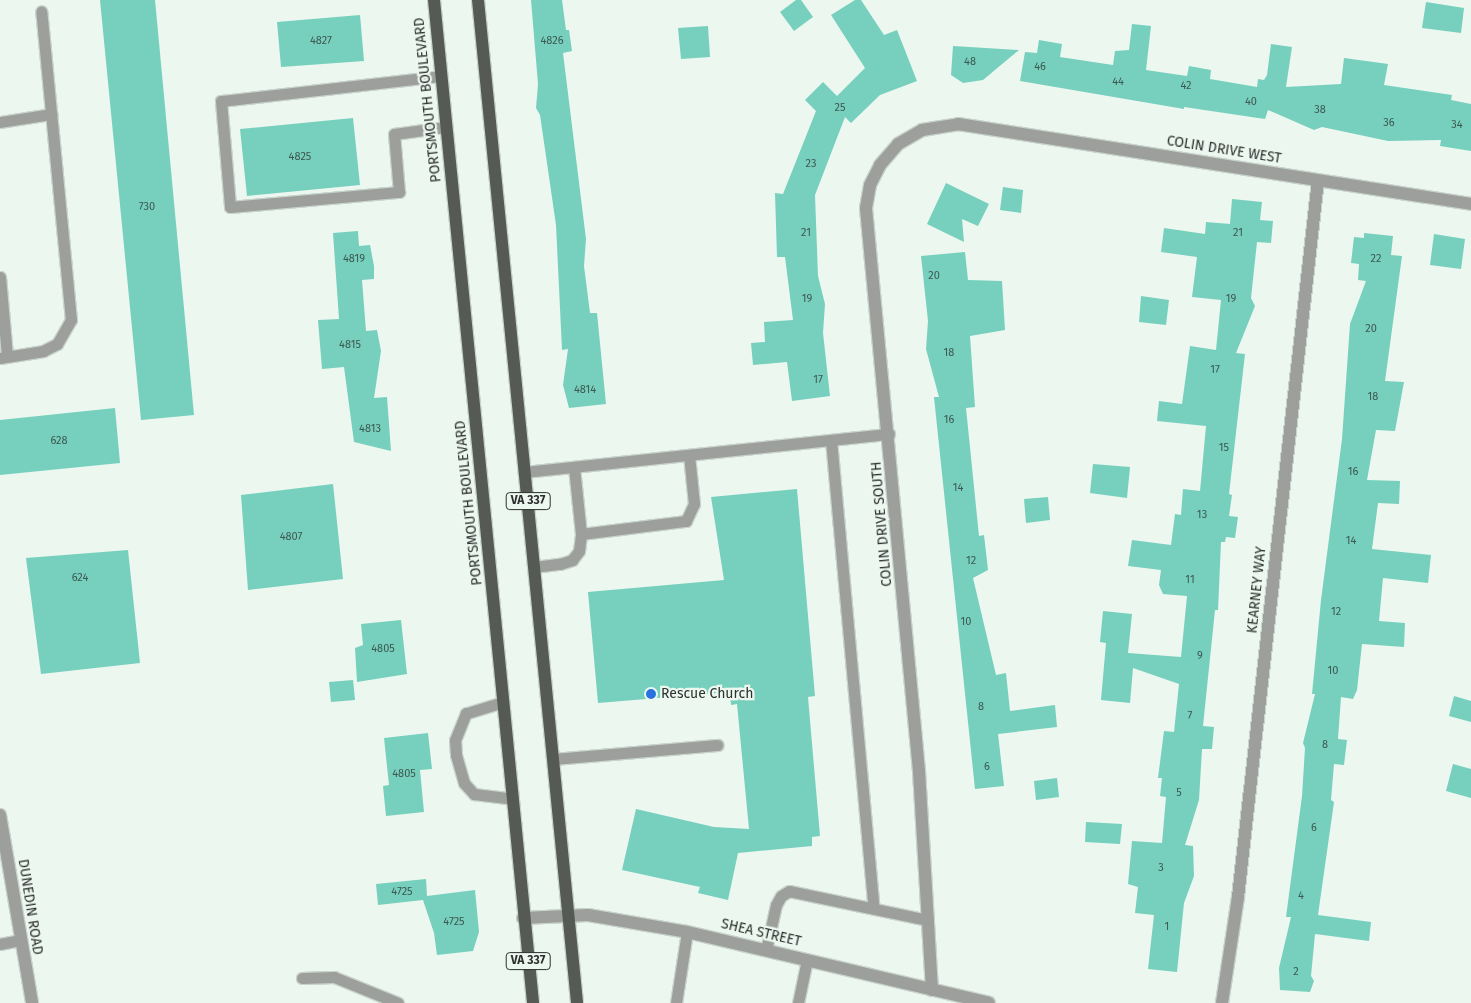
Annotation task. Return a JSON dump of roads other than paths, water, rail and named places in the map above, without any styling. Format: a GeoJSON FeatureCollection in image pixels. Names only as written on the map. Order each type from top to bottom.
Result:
{"type":"FeatureCollection","features":[{"type":"Feature","properties":{"kind":"main road","name":"PORTSMOUTH BOULEVARD"},"geometry":{"type":"LineString","coordinates":[[434,0],[513,799],[523,918],[533,1003]]}},
{"type":"Feature","properties":{"kind":"main road","name":"VA 337"},"geometry":{"type":"LineString","coordinates":[[478,0],[577,1003]]}},
{"type":"Feature","properties":{"kind":"street","name":"COLIN DRIVE SOUTH"},"geometry":{"type":"LineString","coordinates":[[932,990],[919,771],[866,208],[870,185],[880,164],[898,144],[922,130],[944,124],[972,127]]}},
{"type":"Feature","properties":{"kind":"street","name":"COLIN DRIVE WEST"},"geometry":{"type":"LineString","coordinates":[[972,127],[1471,204]]}},
{"type":"Feature","properties":{"kind":"street","name":"KEARNEY WAY"},"geometry":{"type":"LineString","coordinates":[[1222,1003],[1238,897],[1318,180]]}},
{"type":"Feature","properties":{"kind":"street","name":"DUNEDIN ROAD"},"geometry":{"type":"LineString","coordinates":[[0,815],[32,1003]]}},
{"type":"Feature","properties":{"kind":"street","name":"SHEA STREET"},"geometry":{"type":"LineString","coordinates":[[523,918],[588,915],[687,932],[989,1003]]}},
{"type":"Feature","properties":{"kind":"lane"},"geometry":{"type":"LineString","coordinates":[[0,277],[4,357],[43,351],[57,344],[71,320],[41,11]]}},
{"type":"Feature","properties":{"kind":"lane"},"geometry":{"type":"LineString","coordinates":[[441,76],[221,100],[230,207],[399,192],[394,134],[446,127]]}},
{"type":"Feature","properties":{"kind":"lane"},"geometry":{"type":"LineString","coordinates":[[0,122],[51,114]]}},
{"type":"Feature","properties":{"kind":"lane"},"geometry":{"type":"LineString","coordinates":[[525,472],[888,434]]}},
{"type":"Feature","properties":{"kind":"lane"},"geometry":{"type":"LineString","coordinates":[[831,440],[874,908]]}},
{"type":"Feature","properties":{"kind":"lane"},"geometry":{"type":"LineString","coordinates":[[581,534],[686,522],[694,504],[689,455]]}},
{"type":"Feature","properties":{"kind":"lane"},"geometry":{"type":"LineString","coordinates":[[534,566],[572,560],[579,550],[581,534],[574,467]]}},
{"type":"Feature","properties":{"kind":"lane"},"geometry":{"type":"LineString","coordinates":[[503,702],[466,713],[457,733],[456,755],[464,782],[474,794],[513,799]]}},
{"type":"Feature","properties":{"kind":"lane"},"geometry":{"type":"LineString","coordinates":[[553,760],[717,745]]}},
{"type":"Feature","properties":{"kind":"lane"},"geometry":{"type":"LineString","coordinates":[[766,950],[776,905],[781,896],[789,890],[928,920]]}},
{"type":"Feature","properties":{"kind":"lane"},"geometry":{"type":"LineString","coordinates":[[676,1003],[687,932]]}},
{"type":"Feature","properties":{"kind":"lane"},"geometry":{"type":"LineString","coordinates":[[0,944],[20,940]]}},
{"type":"Feature","properties":{"kind":"lane"},"geometry":{"type":"LineString","coordinates":[[798,1003],[807,960]]}},
{"type":"Feature","properties":{"kind":"lane"},"geometry":{"type":"LineString","coordinates":[[302,978],[334,977],[398,1003]]}},
{"type":"Feature","properties":{"kind":"place","name":"Rescue Church"},"geometry":{"type":"Point","coordinates":[651,694]}}]}
